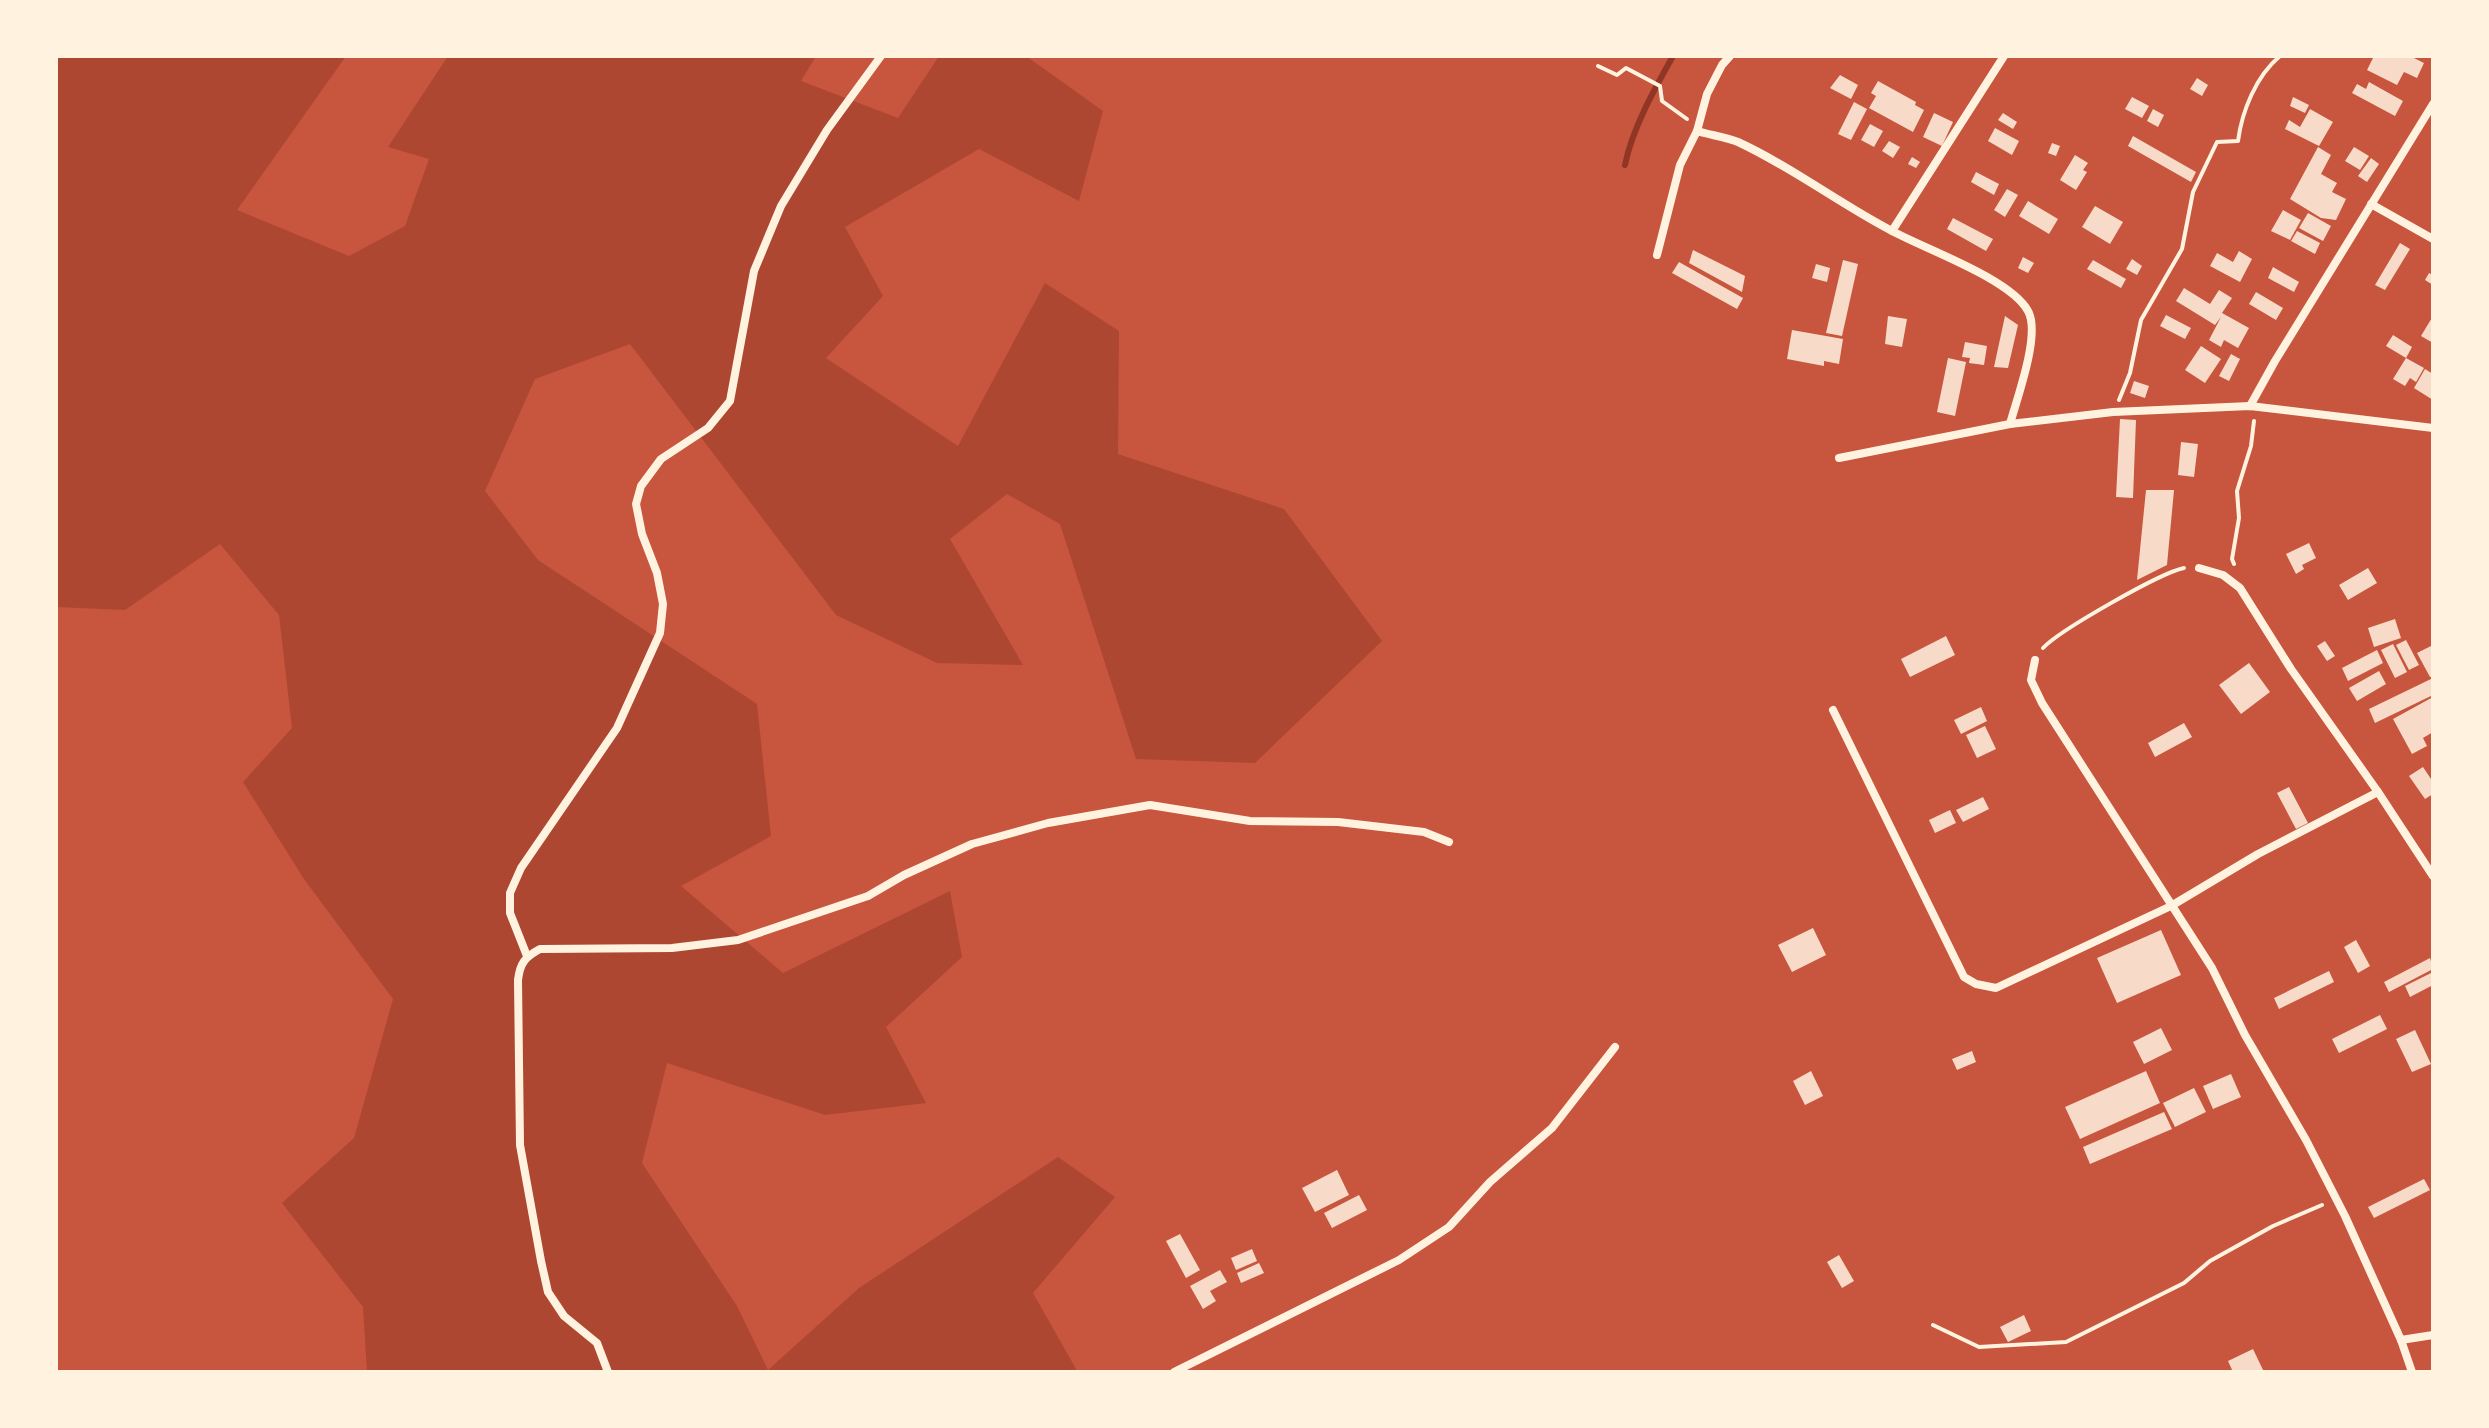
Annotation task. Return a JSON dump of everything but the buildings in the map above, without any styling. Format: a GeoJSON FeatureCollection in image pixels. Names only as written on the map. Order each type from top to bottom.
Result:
{"type":"FeatureCollection","features":[{"type":"Feature","properties":{"kind":"street"},"geometry":{"type":"LineString","coordinates":[[527,956],[510,913],[510,893],[521,868],[617,728],[660,633],[663,604],[636,504],[641,486],[661,459],[708,428],[730,401],[754,271],[781,206],[827,130],[881,56]]}},
{"type":"Feature","properties":{"kind":"street"},"geometry":{"type":"LineString","coordinates":[[1657,255],[1680,165],[1697,131],[1707,94],[1730,56]]}},
{"type":"Feature","properties":{"kind":"street"},"geometry":{"type":"LineString","coordinates":[[1892,231],[2004,56]]}},
{"type":"Feature","properties":{"kind":"street"},"geometry":{"type":"LineString","coordinates":[[2250,406],[2433,104]]}},
{"type":"Feature","properties":{"kind":"street"},"geometry":{"type":"LineString","coordinates":[[1697,131],[1737,142],[1892,231],[1984,275],[2020,299],[2030,313],[2031,330],[2010,424]]}},
{"type":"Feature","properties":{"kind":"street"},"geometry":{"type":"LineString","coordinates":[[2371,204],[2433,239]]}},
{"type":"Feature","properties":{"kind":"street"},"geometry":{"type":"LineString","coordinates":[[1839,458],[2010,424],[2113,412],[2250,406],[2433,428]]}},
{"type":"Feature","properties":{"kind":"street"},"geometry":{"type":"LineString","coordinates":[[2199,568],[2223,575],[2240,588],[2291,669],[2433,876]]}},
{"type":"Feature","properties":{"kind":"street"},"geometry":{"type":"LineString","coordinates":[[2035,660],[2031,680],[2042,703],[2212,968],[2245,1035],[2306,1140],[2401,1340],[2412,1372]]}},
{"type":"Feature","properties":{"kind":"street"},"geometry":{"type":"LineString","coordinates":[[1833,710],[1964,977],[1976,984],[1996,988],[2171,906],[2258,854],[2378,792]]}},
{"type":"Feature","properties":{"kind":"street"},"geometry":{"type":"LineString","coordinates":[[608,1372],[597,1343],[564,1316],[548,1292],[533,1221],[520,1145],[518,980],[520,965],[527,956],[540,949],[672,948],[738,940],[868,896],[904,875],[972,844],[1048,823],[1150,805],[1250,821],[1338,822],[1424,832],[1449,842]]}},
{"type":"Feature","properties":{"kind":"street"},"geometry":{"type":"LineString","coordinates":[[1174,1372],[1399,1260],[1449,1227],[1490,1182],[1552,1128],[1615,1047]]}},
{"type":"Feature","properties":{"kind":"street"},"geometry":{"type":"LineString","coordinates":[[2401,1340],[2433,1335]]}},
{"type":"Feature","properties":{"kind":"path"},"geometry":{"type":"LineString","coordinates":[[2113,412],[2130,373],[2141,320],[2182,249],[2193,192],[2217,142],[2238,141],[2241,117],[2269,65],[2280,56]]}},
{"type":"Feature","properties":{"kind":"path"},"geometry":{"type":"LineString","coordinates":[[1598,66],[1617,75],[1626,68],[1660,86],[1662,101],[1683,114],[1697,131]]}},
{"type":"Feature","properties":{"kind":"path"},"geometry":{"type":"LineString","coordinates":[[2240,588],[2232,559],[2239,518],[2237,491],[2251,446],[2254,421],[2250,406]]}},
{"type":"Feature","properties":{"kind":"path"},"geometry":{"type":"LineString","coordinates":[[2035,660],[2046,645],[2161,576],[2181,568],[2199,568]]}},
{"type":"Feature","properties":{"kind":"path"},"geometry":{"type":"LineString","coordinates":[[1933,1325],[1979,1347],[2066,1342],[2184,1283],[2210,1261],[2273,1226],[2336,1199]]}},
{"type":"Feature","properties":{"kind":"shaded area"},"geometry":{"type":"Polygon","coordinates":[[[56,56],[346,56],[237,210],[349,256],[405,226],[429,159],[388,147],[448,56],[816,56],[801,81],[898,118],[939,56],[1026,56],[1103,111],[1079,201],[979,149],[845,227],[883,296],[826,358],[958,446],[1045,283],[1119,331],[1118,454],[1284,509],[1382,641],[1255,763],[1136,759],[1060,524],[1007,494],[950,539],[1023,665],[937,663],[836,615],[630,344],[535,379],[485,491],[538,560],[757,704],[771,836],[681,886],[783,973],[950,891],[962,957],[886,1027],[926,1103],[825,1115],[667,1063],[642,1163],[737,1306],[768,1370],[859,1288],[1058,1157],[1115,1197],[1033,1293],[1075,1372],[367,1372],[363,1307],[282,1203],[354,1138],[393,999],[304,879],[243,782],[292,728],[279,615],[220,544],[125,610],[56,607],[56,56]]]}},
{"type":"Feature","properties":{"kind":"waterway"},"geometry":{"type":"LineString","coordinates":[[1625,165],[1639,123],[1673,56]]}}]}
